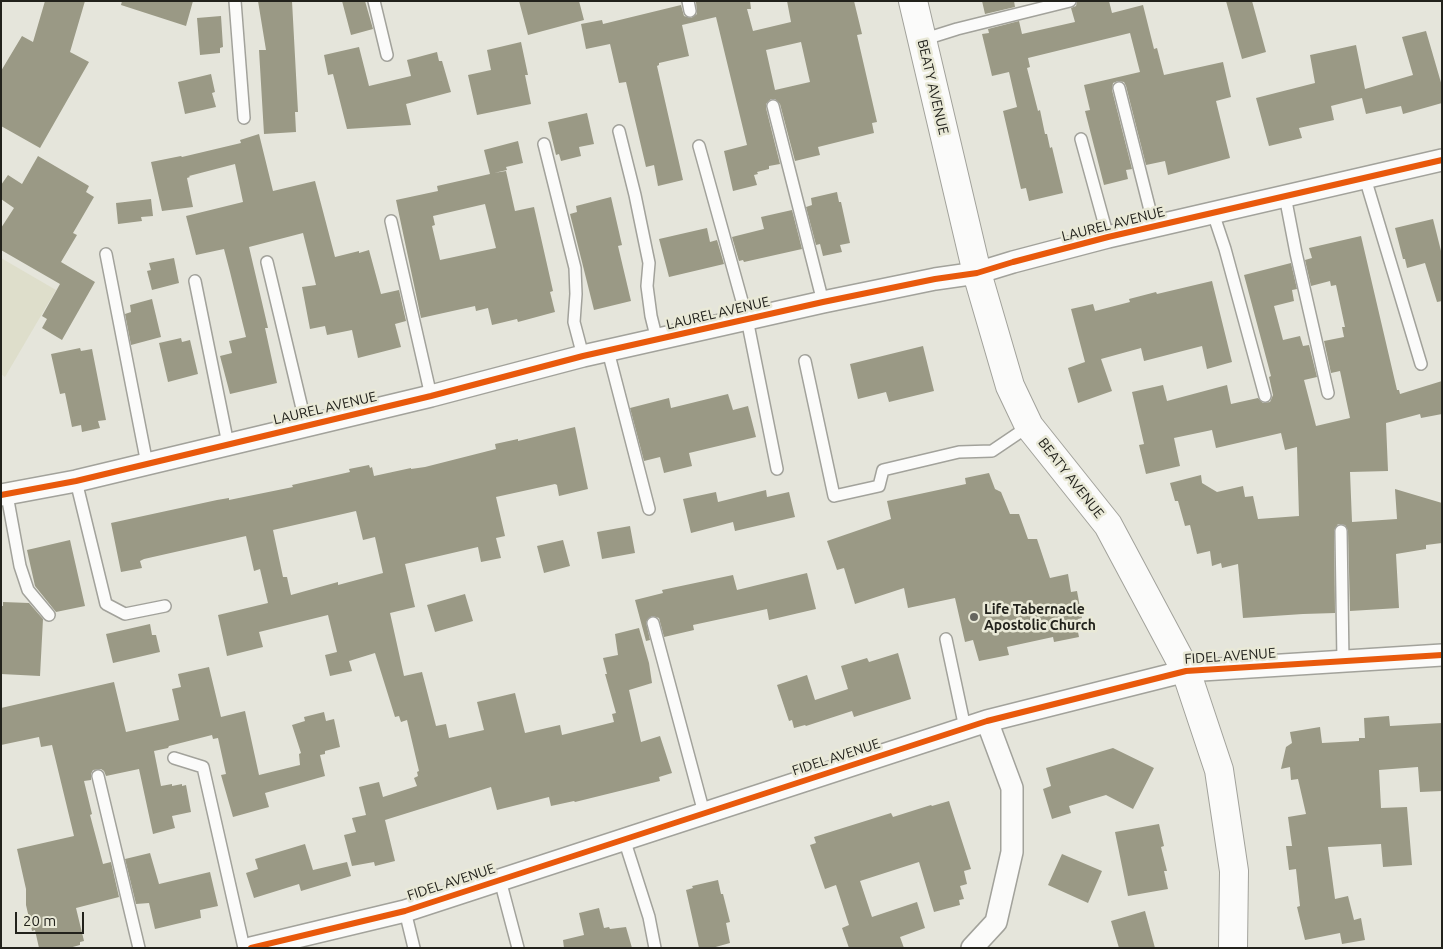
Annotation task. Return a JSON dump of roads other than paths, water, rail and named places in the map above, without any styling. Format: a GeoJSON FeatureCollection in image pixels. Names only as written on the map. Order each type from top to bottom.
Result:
{"type":"FeatureCollection","features":[{"type":"Feature","properties":{"kind":"street","name":"BEATY AVENUE"},"geometry":{"type":"LineString","coordinates":[[913,1],[977,273],[1010,386],[1029,426],[1108,525],[1186,671],[1219,770],[1234,871],[1233,948]]}},
{"type":"Feature","properties":{"kind":"street","name":"LAUREL AVENUE"},"geometry":{"type":"LineString","coordinates":[[4,495],[76,482],[431,396],[583,356],[823,302],[977,273],[1108,237],[1442,160]]}},
{"type":"Feature","properties":{"kind":"street","name":"FIDEL AVENUE"},"geometry":{"type":"LineString","coordinates":[[255,947],[405,911],[987,721],[1186,671],[1442,655]]}},
{"type":"Feature","properties":{"kind":"street"},"geometry":{"type":"LineString","coordinates":[[972,948],[996,922],[1012,852],[1012,788],[987,721]]}},
{"type":"Feature","properties":{"kind":"lane"},"geometry":{"type":"LineString","coordinates":[[235,1],[244,118]]}},
{"type":"Feature","properties":{"kind":"lane"},"geometry":{"type":"LineString","coordinates":[[374,1],[387,56]]}},
{"type":"Feature","properties":{"kind":"lane"},"geometry":{"type":"LineString","coordinates":[[922,40],[957,29],[1070,1]]}},
{"type":"Feature","properties":{"kind":"lane"},"geometry":{"type":"LineString","coordinates":[[1119,88],[1154,226]]}},
{"type":"Feature","properties":{"kind":"lane"},"geometry":{"type":"LineString","coordinates":[[773,106],[823,302]]}},
{"type":"Feature","properties":{"kind":"lane"},"geometry":{"type":"LineString","coordinates":[[620,131],[636,195],[649,263],[647,286],[651,316],[657,340]]}},
{"type":"Feature","properties":{"kind":"lane"},"geometry":{"type":"LineString","coordinates":[[1081,139],[1108,237]]}},
{"type":"Feature","properties":{"kind":"lane"},"geometry":{"type":"LineString","coordinates":[[544,144],[575,268],[574,322],[583,356]]}},
{"type":"Feature","properties":{"kind":"lane"},"geometry":{"type":"LineString","coordinates":[[700,146],[747,319],[777,469]]}},
{"type":"Feature","properties":{"kind":"lane"},"geometry":{"type":"LineString","coordinates":[[1365,178],[1421,364]]}},
{"type":"Feature","properties":{"kind":"lane"},"geometry":{"type":"LineString","coordinates":[[1284,196],[1328,393]]}},
{"type":"Feature","properties":{"kind":"lane"},"geometry":{"type":"LineString","coordinates":[[1213,213],[1225,249],[1265,396]]}},
{"type":"Feature","properties":{"kind":"lane"},"geometry":{"type":"LineString","coordinates":[[391,221],[431,396]]}},
{"type":"Feature","properties":{"kind":"lane"},"geometry":{"type":"LineString","coordinates":[[106,254],[148,464]]}},
{"type":"Feature","properties":{"kind":"lane"},"geometry":{"type":"LineString","coordinates":[[267,262],[306,425]]}},
{"type":"Feature","properties":{"kind":"lane"},"geometry":{"type":"LineString","coordinates":[[195,281],[228,444]]}},
{"type":"Feature","properties":{"kind":"lane"},"geometry":{"type":"LineString","coordinates":[[608,351],[649,509]]}},
{"type":"Feature","properties":{"kind":"lane"},"geometry":{"type":"LineString","coordinates":[[805,361],[834,496],[879,486],[884,470],[959,452],[992,451],[1029,426]]}},
{"type":"Feature","properties":{"kind":"lane"},"geometry":{"type":"LineString","coordinates":[[76,482],[106,604],[125,614],[166,606]]}},
{"type":"Feature","properties":{"kind":"lane"},"geometry":{"type":"LineString","coordinates":[[4,495],[20,566],[28,590],[49,615]]}},
{"type":"Feature","properties":{"kind":"lane"},"geometry":{"type":"LineString","coordinates":[[1342,531],[1343,661]]}},
{"type":"Feature","properties":{"kind":"lane"},"geometry":{"type":"LineString","coordinates":[[653,623],[704,813]]}},
{"type":"Feature","properties":{"kind":"lane"},"geometry":{"type":"LineString","coordinates":[[946,639],[965,728]]}},
{"type":"Feature","properties":{"kind":"lane"},"geometry":{"type":"LineString","coordinates":[[174,758],[203,766],[255,947]]}},
{"type":"Feature","properties":{"kind":"lane"},"geometry":{"type":"LineString","coordinates":[[98,776],[139,948]]}},
{"type":"Feature","properties":{"kind":"lane"},"geometry":{"type":"LineString","coordinates":[[624,839],[649,917],[655,948]]}},
{"type":"Feature","properties":{"kind":"lane"},"geometry":{"type":"LineString","coordinates":[[500,880],[518,948]]}},
{"type":"Feature","properties":{"kind":"lane"},"geometry":{"type":"LineString","coordinates":[[405,911],[414,948]]}},
{"type":"Feature","properties":{"kind":"place","name":"Life Tabernacle Apostolic Church"},"geometry":{"type":"Point","coordinates":[974,617]}}]}
